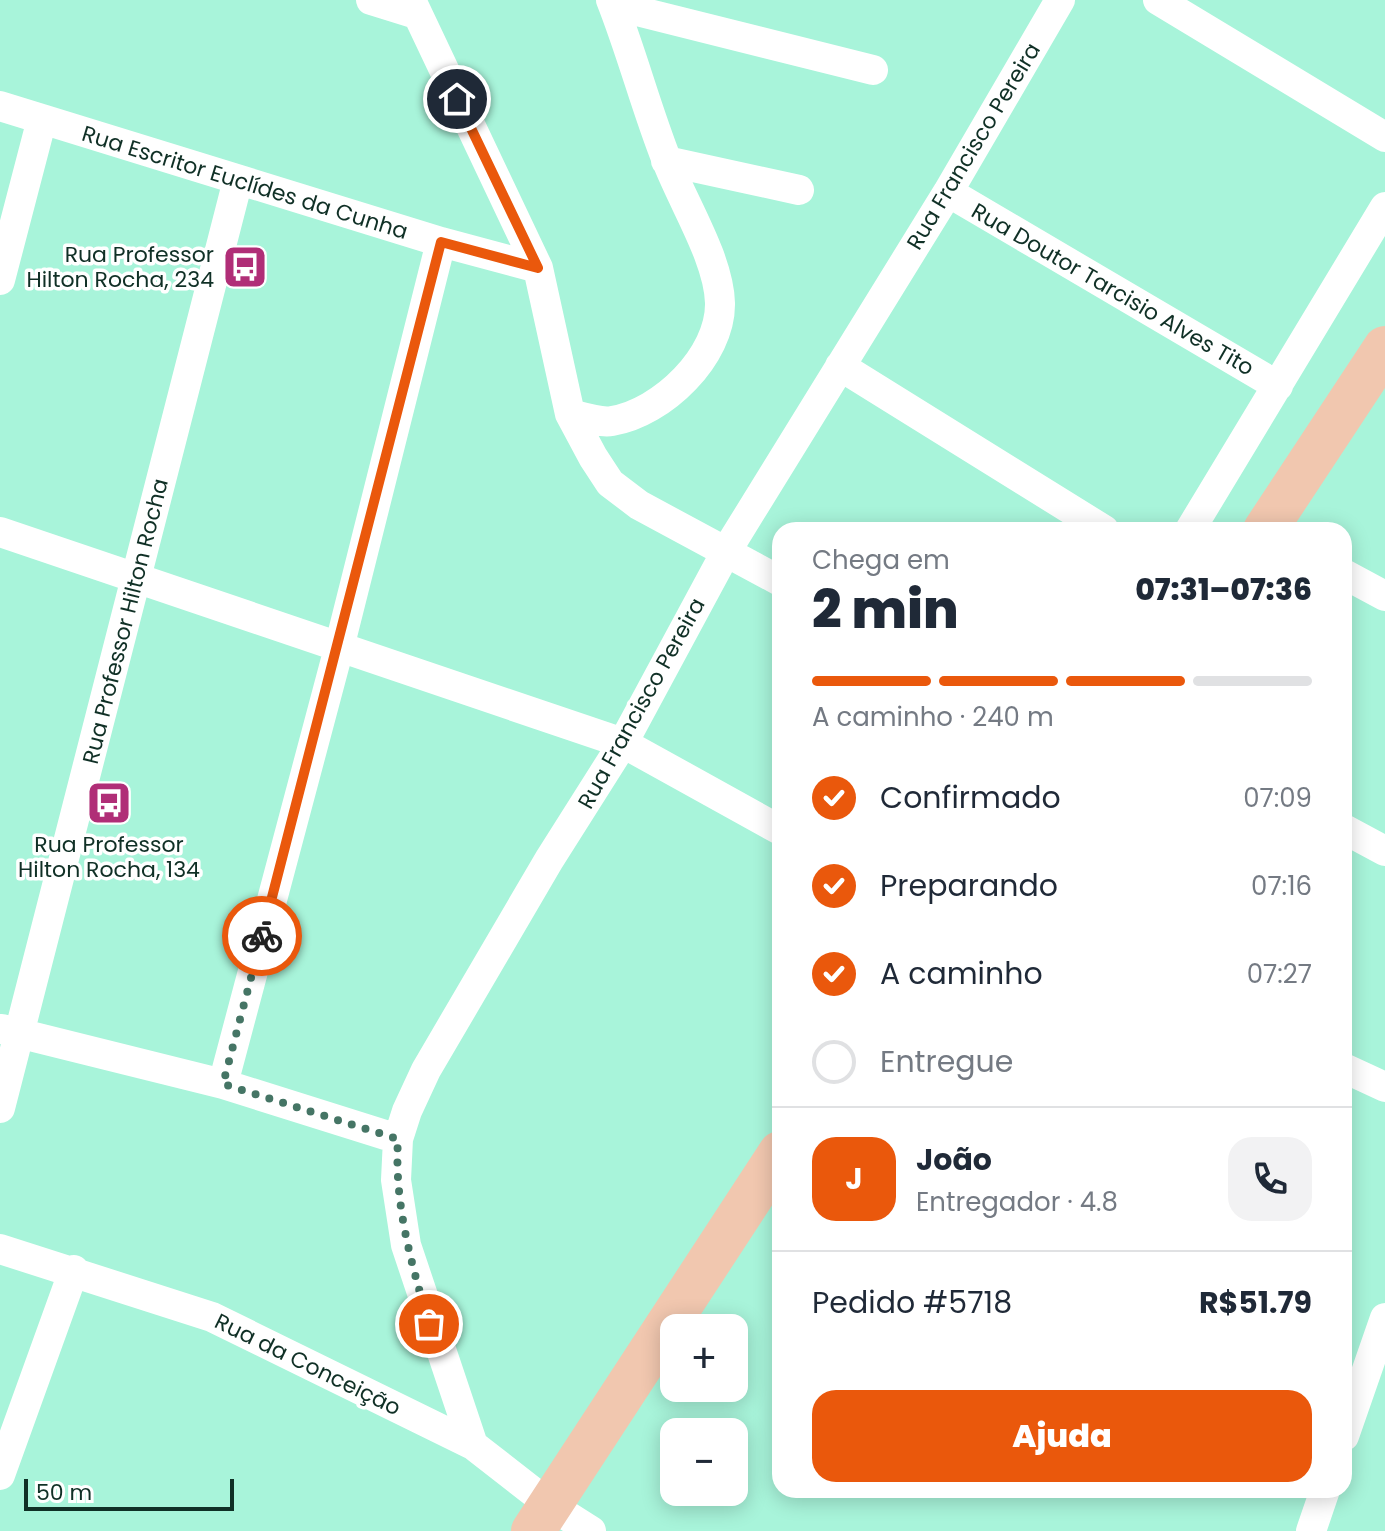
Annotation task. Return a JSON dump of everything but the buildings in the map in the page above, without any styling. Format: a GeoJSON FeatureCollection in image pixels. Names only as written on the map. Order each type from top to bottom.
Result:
{"type":"FeatureCollection","features":[{"type":"Feature","properties":{"kind":"main road"},"geometry":{"type":"LineString","coordinates":[[1270,522],[1385,348]]}},
{"type":"Feature","properties":{"kind":"main road"},"geometry":{"type":"LineString","coordinates":[[542,1518],[772,1165]]}},
{"type":"Feature","properties":{"kind":"street"},"geometry":{"type":"LineString","coordinates":[[371,0],[414,7],[538,268],[570,414],[610,483],[639,505],[772,576]]}},
{"type":"Feature","properties":{"kind":"street","name":"Rua Francisco Pereira"},"geometry":{"type":"LineString","coordinates":[[473,1445],[406,1245],[396,1180],[398,1139],[426,1070],[549,860],[623,743],[727,550],[948,192],[1060,0]]}},
{"type":"Feature","properties":{"kind":"street"},"geometry":{"type":"LineString","coordinates":[[1158,0],[1385,137]]}},
{"type":"Feature","properties":{"kind":"street"},"geometry":{"type":"LineString","coordinates":[[612,3],[873,70]]}},
{"type":"Feature","properties":{"kind":"street"},"geometry":{"type":"LineString","coordinates":[[570,414],[611,422],[676,390],[697,365],[714,332],[720,306],[717,281],[666,161],[612,3]]}},
{"type":"Feature","properties":{"kind":"street","name":"Rua Escritor Euclídes da Cunha"},"geometry":{"type":"LineString","coordinates":[[0,106],[441,242],[538,268]]}},
{"type":"Feature","properties":{"kind":"street"},"geometry":{"type":"LineString","coordinates":[[0,280],[42,119]]}},
{"type":"Feature","properties":{"kind":"street"},"geometry":{"type":"LineString","coordinates":[[666,161],[799,190]]}},
{"type":"Feature","properties":{"kind":"street","name":"Rua Professor Hilton Rocha"},"geometry":{"type":"LineString","coordinates":[[0,1108],[10,1031],[137,577],[238,180]]}},
{"type":"Feature","properties":{"kind":"street","name":"Rua Doutor Tarcisio Alves Tito"},"geometry":{"type":"LineString","coordinates":[[948,192],[1278,386]]}},
{"type":"Feature","properties":{"kind":"street"},"geometry":{"type":"LineString","coordinates":[[1195,522],[1385,207]]}},
{"type":"Feature","properties":{"kind":"street"},"geometry":{"type":"LineString","coordinates":[[223,1084],[339,648],[441,242]]}},
{"type":"Feature","properties":{"kind":"street"},"geometry":{"type":"LineString","coordinates":[[840,366],[1091,522]]}},
{"type":"Feature","properties":{"kind":"street"},"geometry":{"type":"LineString","coordinates":[[0,532],[623,743],[772,826]]}},
{"type":"Feature","properties":{"kind":"street"},"geometry":{"type":"LineString","coordinates":[[1352,578],[1385,596]]}},
{"type":"Feature","properties":{"kind":"street"},"geometry":{"type":"LineString","coordinates":[[1352,833],[1385,851]]}},
{"type":"Feature","properties":{"kind":"street"},"geometry":{"type":"LineString","coordinates":[[10,1031],[223,1084],[398,1139]]}},
{"type":"Feature","properties":{"kind":"street"},"geometry":{"type":"LineString","coordinates":[[1352,1072],[1385,1087]]}},
{"type":"Feature","properties":{"kind":"street","name":"Rua da Conceição"},"geometry":{"type":"LineString","coordinates":[[0,1249],[74,1270],[212,1317],[473,1445],[542,1518],[591,1531]]}},
{"type":"Feature","properties":{"kind":"street"},"geometry":{"type":"LineString","coordinates":[[0,1475],[74,1270]]}},
{"type":"Feature","properties":{"kind":"street"},"geometry":{"type":"LineString","coordinates":[[1352,1412],[1385,1318]]}},
{"type":"Feature","properties":{"kind":"street"},"geometry":{"type":"LineString","coordinates":[[1311,1531],[1322,1498]]}},
{"type":"Feature","properties":{"kind":"way so far"},"geometry":{"type":"LineString","coordinates":[[262,936],[223,1084],[398,1139],[396,1180],[406,1245],[429,1324]]}},
{"type":"Feature","properties":{"kind":"place","name":"Rua Professor Hilton Rocha, 234"},"geometry":{"type":"Point","coordinates":[245,267]}},
{"type":"Feature","properties":{"kind":"place","name":"Rua Professor Hilton Rocha, 134"},"geometry":{"type":"Point","coordinates":[109,803]}},
{"type":"Feature","properties":{"kind":"route"},"geometry":{"type":"LineString","coordinates":[[262,936],[339,648],[441,242],[538,268],[457,99]]}}]}
